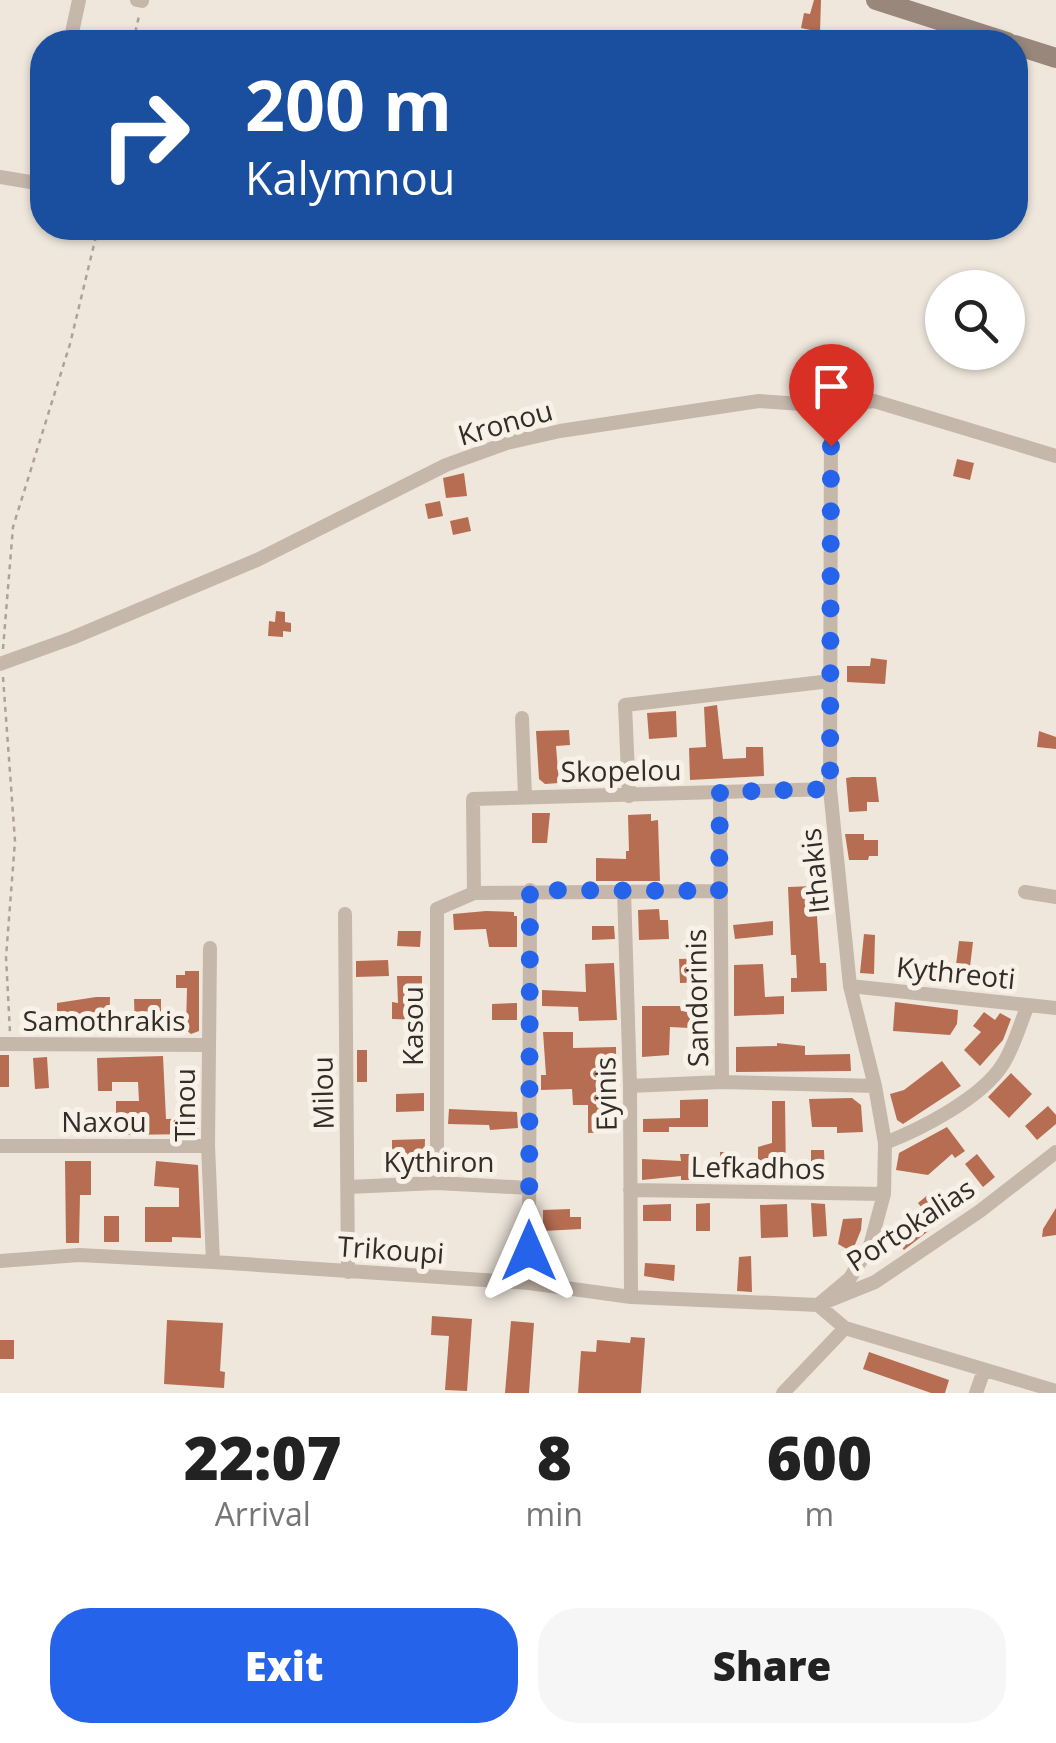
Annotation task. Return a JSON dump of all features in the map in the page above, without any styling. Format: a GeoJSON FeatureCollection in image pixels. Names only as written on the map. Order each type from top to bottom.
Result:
{"type":"FeatureCollection","features":[{"type":"Feature","properties":{"kind":"main road"},"geometry":{"type":"LineString","coordinates":[[876,0],[970,30]]}},
{"type":"Feature","properties":{"kind":"main road"},"geometry":{"type":"LineString","coordinates":[[1028,49],[1056,58]]}},
{"type":"Feature","properties":{"kind":"street"},"geometry":{"type":"LineString","coordinates":[[72,30],[78,0]]}},
{"type":"Feature","properties":{"kind":"street"},"geometry":{"type":"LineString","coordinates":[[0,177],[30,182]]}},
{"type":"Feature","properties":{"kind":"street","name":"Kronou"},"geometry":{"type":"LineString","coordinates":[[1,663],[72,638],[257,560],[446,465],[507,443],[560,431],[759,402],[831,406],[874,401],[1056,456]]}},
{"type":"Feature","properties":{"kind":"street","name":"Ithakis"},"geometry":{"type":"LineString","coordinates":[[818,1305],[850,1278],[870,1246],[884,1194],[884,1143],[875,1086],[850,986],[830,789],[831,406]]}},
{"type":"Feature","properties":{"kind":"street"},"geometry":{"type":"LineString","coordinates":[[629,796],[626,705],[831,680]]}},
{"type":"Feature","properties":{"kind":"street"},"geometry":{"type":"LineString","coordinates":[[522,718],[525,798]]}},
{"type":"Feature","properties":{"kind":"street","name":"Skopelou"},"geometry":{"type":"LineString","coordinates":[[474,893],[473,799],[830,789]]}},
{"type":"Feature","properties":{"kind":"street","name":"Sandorinis"},"geometry":{"type":"LineString","coordinates":[[720,792],[722,1082]]}},
{"type":"Feature","properties":{"kind":"street"},"geometry":{"type":"LineString","coordinates":[[529,1283],[530,890]]}},
{"type":"Feature","properties":{"kind":"street","name":"Eyinis"},"geometry":{"type":"LineString","coordinates":[[624,890],[630,1086],[630,1297]]}},
{"type":"Feature","properties":{"kind":"street"},"geometry":{"type":"LineString","coordinates":[[474,893],[719,891]]}},
{"type":"Feature","properties":{"kind":"street"},"geometry":{"type":"LineString","coordinates":[[1025,892],[1056,897]]}},
{"type":"Feature","properties":{"kind":"street","name":"Kasou"},"geometry":{"type":"LineString","coordinates":[[438,1183],[437,909],[474,893]]}},
{"type":"Feature","properties":{"kind":"street","name":"Milou"},"geometry":{"type":"LineString","coordinates":[[345,914],[348,1272]]}},
{"type":"Feature","properties":{"kind":"street","name":"Tinou"},"geometry":{"type":"LineString","coordinates":[[210,948],[208,1146],[213,1262]]}},
{"type":"Feature","properties":{"kind":"street","name":"Kythreoti"},"geometry":{"type":"LineString","coordinates":[[850,986],[1056,1008]]}},
{"type":"Feature","properties":{"kind":"street"},"geometry":{"type":"LineString","coordinates":[[884,1143],[920,1129],[966,1099],[1002,1066],[1028,1006]]}},
{"type":"Feature","properties":{"kind":"street","name":"Samothrakis"},"geometry":{"type":"LineString","coordinates":[[6,1044],[209,1045]]}},
{"type":"Feature","properties":{"kind":"street"},"geometry":{"type":"LineString","coordinates":[[630,1086],[722,1082],[875,1086]]}},
{"type":"Feature","properties":{"kind":"street","name":"Naxou"},"geometry":{"type":"LineString","coordinates":[[0,1146],[208,1146]]}},
{"type":"Feature","properties":{"kind":"street","name":"Portokalias"},"geometry":{"type":"LineString","coordinates":[[778,1305],[818,1305],[876,1282],[980,1211],[1056,1152]]}},
{"type":"Feature","properties":{"kind":"street","name":"Kythiron"},"geometry":{"type":"LineString","coordinates":[[348,1187],[438,1183],[530,1188]]}},
{"type":"Feature","properties":{"kind":"street","name":"Lefkadhos"},"geometry":{"type":"LineString","coordinates":[[630,1190],[884,1194]]}},
{"type":"Feature","properties":{"kind":"street","name":"Trikoupi"},"geometry":{"type":"LineString","coordinates":[[0,1261],[79,1255],[213,1262],[529,1283],[630,1297],[778,1305]]}},
{"type":"Feature","properties":{"kind":"street"},"geometry":{"type":"LineString","coordinates":[[818,1305],[845,1328],[1056,1391]]}},
{"type":"Feature","properties":{"kind":"street"},"geometry":{"type":"LineString","coordinates":[[783,1393],[845,1328]]}},
{"type":"Feature","properties":{"kind":"street"},"geometry":{"type":"LineString","coordinates":[[976,1393],[984,1370]]}},
{"type":"Feature","properties":{"kind":"path"},"geometry":{"type":"LineString","coordinates":[[135,30],[140,0]]}},
{"type":"Feature","properties":{"kind":"path"},"geometry":{"type":"LineString","coordinates":[[6,1044],[6,957],[15,841],[1,663],[13,527],[70,344],[95,240]]}},
{"type":"Feature","properties":{"kind":"building"},"geometry":{"type":"Polygon","coordinates":[[[814,0],[821,0],[820,30],[801,28],[804,13],[810,14],[814,0]]]}},
{"type":"Feature","properties":{"kind":"building"},"geometry":{"type":"Polygon","coordinates":[[[957,459],[974,463],[970,480],[953,476],[957,459]]]}},
{"type":"Feature","properties":{"kind":"building"},"geometry":{"type":"Polygon","coordinates":[[[464,473],[467,496],[446,498],[443,478],[464,473]]]}},
{"type":"Feature","properties":{"kind":"building"},"geometry":{"type":"Polygon","coordinates":[[[440,501],[443,516],[428,519],[425,504],[440,501]]]}},
{"type":"Feature","properties":{"kind":"building"},"geometry":{"type":"Polygon","coordinates":[[[468,517],[471,531],[453,535],[450,521],[468,517]]]}},
{"type":"Feature","properties":{"kind":"building"},"geometry":{"type":"Polygon","coordinates":[[[276,611],[285,612],[285,622],[291,623],[291,632],[283,631],[283,637],[268,636],[269,621],[275,622],[276,611]]]}},
{"type":"Feature","properties":{"kind":"building"},"geometry":{"type":"Polygon","coordinates":[[[871,658],[887,660],[885,684],[847,682],[847,666],[870,666],[871,658]]]}},
{"type":"Feature","properties":{"kind":"building"},"geometry":{"type":"Polygon","coordinates":[[[717,705],[723,759],[746,758],[746,747],[763,747],[764,776],[690,780],[689,748],[706,747],[704,707],[717,705]]]}},
{"type":"Feature","properties":{"kind":"building"},"geometry":{"type":"Polygon","coordinates":[[[676,711],[677,737],[649,739],[647,713],[676,711]]]}},
{"type":"Feature","properties":{"kind":"building"},"geometry":{"type":"Polygon","coordinates":[[[569,730],[570,745],[556,746],[559,783],[545,784],[539,779],[536,731],[569,730]]]}},
{"type":"Feature","properties":{"kind":"building"},"geometry":{"type":"Polygon","coordinates":[[[1039,731],[1056,737],[1056,749],[1037,747],[1039,731]]]}},
{"type":"Feature","properties":{"kind":"building"},"geometry":{"type":"Polygon","coordinates":[[[876,777],[879,802],[867,802],[867,811],[849,812],[846,778],[876,777]]]}},
{"type":"Feature","properties":{"kind":"building"},"geometry":{"type":"Polygon","coordinates":[[[532,813],[550,813],[547,843],[532,843],[532,813]]]}},
{"type":"Feature","properties":{"kind":"building"},"geometry":{"type":"Polygon","coordinates":[[[651,814],[651,821],[658,820],[660,881],[596,881],[596,858],[626,859],[628,815],[651,814]]]}},
{"type":"Feature","properties":{"kind":"building"},"geometry":{"type":"Polygon","coordinates":[[[845,834],[864,834],[864,840],[878,840],[878,856],[849,860],[845,834]]]}},
{"type":"Feature","properties":{"kind":"building"},"geometry":{"type":"Polygon","coordinates":[[[815,886],[820,963],[826,963],[827,991],[791,992],[791,978],[797,978],[796,955],[791,955],[788,887],[815,886]]]}},
{"type":"Feature","properties":{"kind":"building"},"geometry":{"type":"Polygon","coordinates":[[[659,909],[660,920],[668,920],[669,939],[639,940],[638,910],[659,909]]]}},
{"type":"Feature","properties":{"kind":"building"},"geometry":{"type":"Polygon","coordinates":[[[514,912],[517,947],[489,947],[486,929],[454,930],[453,914],[514,912]]]}},
{"type":"Feature","properties":{"kind":"building"},"geometry":{"type":"Polygon","coordinates":[[[773,921],[773,935],[735,939],[733,925],[773,921]]]}},
{"type":"Feature","properties":{"kind":"building"},"geometry":{"type":"Polygon","coordinates":[[[592,926],[614,926],[615,939],[592,940],[592,926]]]}},
{"type":"Feature","properties":{"kind":"building"},"geometry":{"type":"Polygon","coordinates":[[[398,931],[421,931],[420,947],[397,946],[398,931]]]}},
{"type":"Feature","properties":{"kind":"building"},"geometry":{"type":"Polygon","coordinates":[[[864,934],[875,935],[874,974],[860,973],[864,934]]]}},
{"type":"Feature","properties":{"kind":"building"},"geometry":{"type":"Polygon","coordinates":[[[959,941],[973,942],[968,983],[954,981],[959,941]]]}},
{"type":"Feature","properties":{"kind":"building"},"geometry":{"type":"Polygon","coordinates":[[[709,958],[709,982],[680,983],[679,959],[709,958]]]}},
{"type":"Feature","properties":{"kind":"building"},"geometry":{"type":"Polygon","coordinates":[[[388,960],[389,976],[356,977],[356,961],[388,960]]]}},
{"type":"Feature","properties":{"kind":"building"},"geometry":{"type":"Polygon","coordinates":[[[614,963],[617,1020],[579,1021],[578,1007],[542,1006],[542,990],[586,992],[585,964],[614,963]]]}},
{"type":"Feature","properties":{"kind":"building"},"geometry":{"type":"Polygon","coordinates":[[[763,964],[765,997],[784,996],[784,1014],[734,1016],[734,965],[763,964]]]}},
{"type":"Feature","properties":{"kind":"building"},"geometry":{"type":"Polygon","coordinates":[[[185,971],[199,971],[199,1031],[191,1034],[186,1030],[187,988],[176,988],[176,975],[185,975],[185,971]]]}},
{"type":"Feature","properties":{"kind":"building"},"geometry":{"type":"Polygon","coordinates":[[[397,976],[422,976],[422,1020],[392,1019],[392,1002],[398,1003],[397,976]]]}},
{"type":"Feature","properties":{"kind":"building"},"geometry":{"type":"Polygon","coordinates":[[[110,997],[109,1033],[57,1031],[57,1003],[110,997]]]}},
{"type":"Feature","properties":{"kind":"building"},"geometry":{"type":"Polygon","coordinates":[[[134,999],[161,999],[161,1031],[135,1029],[134,999]]]}},
{"type":"Feature","properties":{"kind":"building"},"geometry":{"type":"Polygon","coordinates":[[[895,1002],[958,1010],[957,1024],[950,1035],[893,1031],[895,1002]]]}},
{"type":"Feature","properties":{"kind":"building"},"geometry":{"type":"Polygon","coordinates":[[[517,1003],[517,1020],[492,1020],[492,1004],[517,1003]]]}},
{"type":"Feature","properties":{"kind":"building"},"geometry":{"type":"Polygon","coordinates":[[[642,1006],[680,1006],[681,1011],[710,1012],[709,1029],[670,1027],[669,1055],[642,1057],[642,1006]]]}},
{"type":"Feature","properties":{"kind":"building"},"geometry":{"type":"Polygon","coordinates":[[[984,1012],[995,1020],[1000,1013],[1011,1019],[1003,1040],[980,1066],[964,1050],[981,1032],[973,1026],[984,1012]]]}},
{"type":"Feature","properties":{"kind":"building"},"geometry":{"type":"Polygon","coordinates":[[[543,1032],[573,1032],[573,1048],[616,1047],[617,1132],[588,1133],[588,1105],[573,1105],[572,1089],[541,1090],[541,1075],[546,1075],[543,1032]]]}},
{"type":"Feature","properties":{"kind":"building"},"geometry":{"type":"Polygon","coordinates":[[[777,1043],[805,1046],[805,1055],[850,1054],[851,1071],[736,1072],[736,1047],[777,1043]]]}},
{"type":"Feature","properties":{"kind":"building"},"geometry":{"type":"Polygon","coordinates":[[[357,1050],[367,1050],[367,1082],[357,1082],[357,1050]]]}},
{"type":"Feature","properties":{"kind":"building"},"geometry":{"type":"Polygon","coordinates":[[[0,1055],[9,1055],[9,1087],[0,1087],[0,1055]]]}},
{"type":"Feature","properties":{"kind":"building"},"geometry":{"type":"Polygon","coordinates":[[[163,1056],[166,1119],[198,1118],[198,1134],[116,1135],[116,1101],[139,1101],[138,1082],[112,1082],[112,1091],[98,1091],[97,1058],[163,1056]]]}},
{"type":"Feature","properties":{"kind":"building"},"geometry":{"type":"Polygon","coordinates":[[[47,1057],[49,1088],[35,1089],[33,1058],[47,1057]]]}},
{"type":"Feature","properties":{"kind":"building"},"geometry":{"type":"Polygon","coordinates":[[[942,1061],[961,1086],[903,1124],[897,1120],[890,1094],[904,1090],[942,1061]]]}},
{"type":"Feature","properties":{"kind":"building"},"geometry":{"type":"Polygon","coordinates":[[[1011,1073],[1032,1094],[1009,1118],[988,1097],[1011,1073]]]}},
{"type":"Feature","properties":{"kind":"building"},"geometry":{"type":"Polygon","coordinates":[[[424,1093],[424,1111],[396,1112],[396,1094],[424,1093]]]}},
{"type":"Feature","properties":{"kind":"building"},"geometry":{"type":"Polygon","coordinates":[[[852,1098],[861,1105],[863,1132],[837,1133],[837,1127],[812,1127],[809,1099],[852,1098]]]}},
{"type":"Feature","properties":{"kind":"building"},"geometry":{"type":"Polygon","coordinates":[[[708,1099],[708,1127],[643,1132],[643,1119],[680,1118],[680,1100],[708,1099]]]}},
{"type":"Feature","properties":{"kind":"building"},"geometry":{"type":"Polygon","coordinates":[[[772,1101],[785,1101],[786,1178],[758,1178],[758,1147],[772,1143],[772,1101]]]}},
{"type":"Feature","properties":{"kind":"building"},"geometry":{"type":"Polygon","coordinates":[[[1048,1106],[1056,1115],[1056,1124],[1037,1140],[1025,1126],[1048,1106]]]}},
{"type":"Feature","properties":{"kind":"building"},"geometry":{"type":"Polygon","coordinates":[[[449,1109],[517,1112],[518,1128],[490,1130],[489,1125],[448,1124],[449,1109]]]}},
{"type":"Feature","properties":{"kind":"building"},"geometry":{"type":"Polygon","coordinates":[[[76,1113],[89,1113],[90,1134],[76,1134],[76,1113]]]}},
{"type":"Feature","properties":{"kind":"building"},"geometry":{"type":"Polygon","coordinates":[[[947,1127],[965,1151],[955,1158],[952,1154],[928,1175],[896,1170],[899,1153],[947,1127]]]}},
{"type":"Feature","properties":{"kind":"building"},"geometry":{"type":"Polygon","coordinates":[[[425,1139],[424,1173],[397,1174],[392,1140],[425,1139]]]}},
{"type":"Feature","properties":{"kind":"building"},"geometry":{"type":"Polygon","coordinates":[[[811,1150],[824,1150],[825,1177],[811,1178],[811,1150]]]}},
{"type":"Feature","properties":{"kind":"building"},"geometry":{"type":"Polygon","coordinates":[[[720,1152],[731,1152],[732,1175],[721,1176],[720,1152]]]}},
{"type":"Feature","properties":{"kind":"building"},"geometry":{"type":"Polygon","coordinates":[[[680,1154],[695,1154],[695,1180],[681,1180],[681,1176],[642,1180],[642,1159],[681,1161],[680,1154]]]}},
{"type":"Feature","properties":{"kind":"building"},"geometry":{"type":"Polygon","coordinates":[[[977,1154],[995,1177],[983,1187],[965,1164],[977,1154]]]}},
{"type":"Feature","properties":{"kind":"building"},"geometry":{"type":"Polygon","coordinates":[[[65,1161],[91,1161],[91,1195],[80,1195],[79,1243],[66,1243],[65,1161]]]}},
{"type":"Feature","properties":{"kind":"building"},"geometry":{"type":"Polygon","coordinates":[[[156,1161],[198,1165],[201,1238],[172,1237],[172,1242],[145,1242],[145,1207],[179,1207],[179,1188],[154,1186],[156,1161]]]}},
{"type":"Feature","properties":{"kind":"building"},"geometry":{"type":"Polygon","coordinates":[[[930,1193],[949,1215],[904,1250],[895,1240],[928,1216],[918,1203],[930,1193]]]}},
{"type":"Feature","properties":{"kind":"building"},"geometry":{"type":"Polygon","coordinates":[[[710,1203],[710,1231],[696,1231],[696,1204],[710,1203]]]}},
{"type":"Feature","properties":{"kind":"building"},"geometry":{"type":"Polygon","coordinates":[[[811,1203],[825,1204],[827,1236],[813,1237],[811,1203]]]}},
{"type":"Feature","properties":{"kind":"building"},"geometry":{"type":"Polygon","coordinates":[[[671,1204],[671,1221],[643,1221],[643,1205],[671,1204]]]}},
{"type":"Feature","properties":{"kind":"building"},"geometry":{"type":"Polygon","coordinates":[[[787,1204],[788,1237],[761,1238],[760,1205],[787,1204]]]}},
{"type":"Feature","properties":{"kind":"building"},"geometry":{"type":"Polygon","coordinates":[[[1056,1208],[1056,1235],[1042,1237],[1043,1229],[1056,1208]]]}},
{"type":"Feature","properties":{"kind":"building"},"geometry":{"type":"Polygon","coordinates":[[[570,1209],[570,1217],[581,1217],[581,1229],[543,1231],[543,1210],[570,1209]]]}},
{"type":"Feature","properties":{"kind":"building"},"geometry":{"type":"Polygon","coordinates":[[[104,1216],[119,1216],[119,1242],[104,1242],[104,1216]]]}},
{"type":"Feature","properties":{"kind":"building"},"geometry":{"type":"Polygon","coordinates":[[[862,1218],[852,1252],[838,1244],[843,1219],[862,1218]]]}},
{"type":"Feature","properties":{"kind":"building"},"geometry":{"type":"Polygon","coordinates":[[[751,1256],[752,1292],[737,1291],[739,1257],[751,1256]]]}},
{"type":"Feature","properties":{"kind":"building"},"geometry":{"type":"Polygon","coordinates":[[[645,1263],[675,1265],[674,1281],[644,1276],[645,1263]]]}},
{"type":"Feature","properties":{"kind":"building"},"geometry":{"type":"Polygon","coordinates":[[[432,1316],[472,1319],[467,1391],[445,1390],[449,1336],[431,1335],[432,1316]]]}},
{"type":"Feature","properties":{"kind":"building"},"geometry":{"type":"Polygon","coordinates":[[[167,1320],[223,1323],[220,1371],[225,1372],[224,1388],[164,1384],[167,1320]]]}},
{"type":"Feature","properties":{"kind":"building"},"geometry":{"type":"Polygon","coordinates":[[[511,1321],[534,1323],[529,1393],[505,1393],[511,1321]]]}},
{"type":"Feature","properties":{"kind":"building"},"geometry":{"type":"Polygon","coordinates":[[[631,1337],[645,1338],[641,1393],[578,1393],[581,1351],[596,1352],[597,1340],[630,1343],[631,1337]]]}},
{"type":"Feature","properties":{"kind":"building"},"geometry":{"type":"Polygon","coordinates":[[[0,1340],[14,1340],[14,1359],[0,1359],[0,1340]]]}},
{"type":"Feature","properties":{"kind":"building"},"geometry":{"type":"Polygon","coordinates":[[[869,1352],[949,1380],[945,1393],[931,1393],[863,1369],[869,1352]]]}},
{"type":"Feature","properties":{"kind":"route"},"geometry":{"type":"LineString","coordinates":[[529,1251],[530,890],[719,891],[720,792],[830,789],[831,446]]}}]}
